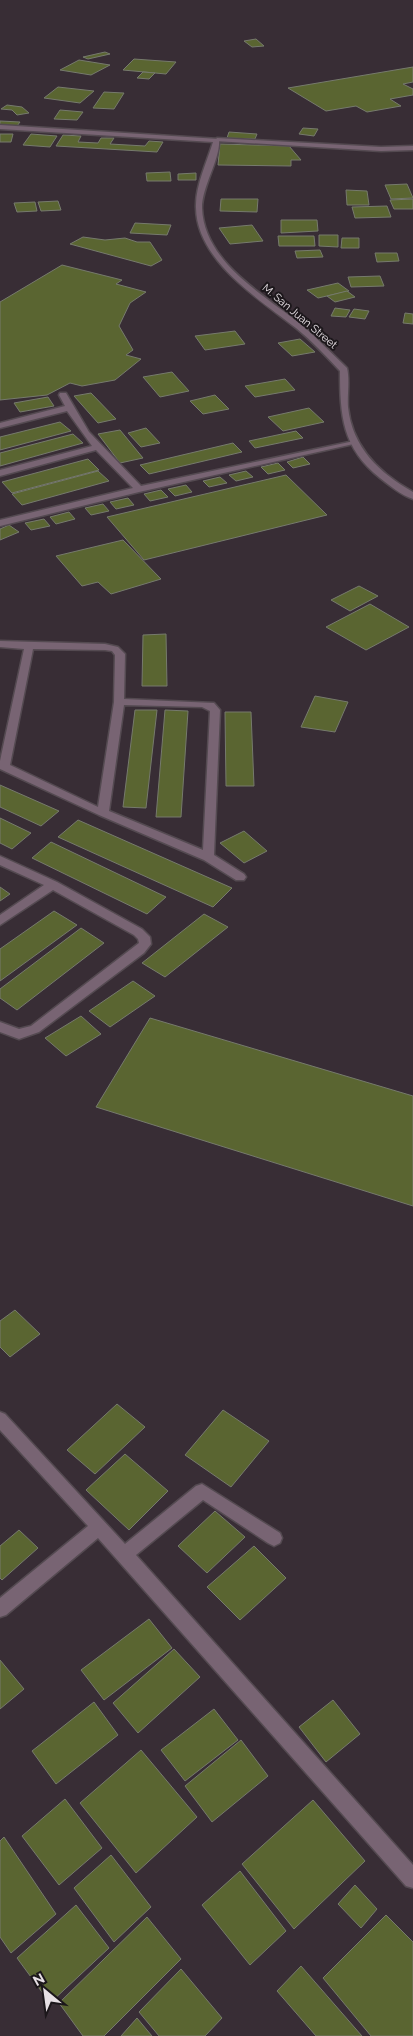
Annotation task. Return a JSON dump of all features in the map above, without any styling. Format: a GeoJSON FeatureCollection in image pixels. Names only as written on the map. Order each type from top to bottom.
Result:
{"type":"FeatureCollection","features":[{"type":"Feature","properties":{"kind":"street"},"geometry":{"type":"LineString","coordinates":[[0,127],[381,149],[413,148]]}},
{"type":"Feature","properties":{"kind":"street","name":"M. San Juan Street"},"geometry":{"type":"LineString","coordinates":[[217,140],[199,208],[203,227],[219,260],[240,280],[301,329],[344,370],[345,413],[358,452],[375,471],[413,496]]}},
{"type":"Feature","properties":{"kind":"street"},"geometry":{"type":"LineString","coordinates":[[63,395],[68,408],[97,447],[139,489]]}},
{"type":"Feature","properties":{"kind":"street"},"geometry":{"type":"LineString","coordinates":[[0,426],[68,408]]}},
{"type":"Feature","properties":{"kind":"street"},"geometry":{"type":"LineString","coordinates":[[0,523],[139,489],[354,443]]}},
{"type":"Feature","properties":{"kind":"street"},"geometry":{"type":"LineString","coordinates":[[0,473],[97,447]]}},
{"type":"Feature","properties":{"kind":"street"},"geometry":{"type":"LineString","coordinates":[[0,644],[104,647],[115,649],[120,654],[119,702],[103,813]]}},
{"type":"Feature","properties":{"kind":"street"},"geometry":{"type":"LineString","coordinates":[[29,646],[2,766],[103,813],[208,857],[240,877]]}},
{"type":"Feature","properties":{"kind":"street"},"geometry":{"type":"LineString","coordinates":[[119,702],[202,704],[210,705],[215,710],[208,857]]}},
{"type":"Feature","properties":{"kind":"street"},"geometry":{"type":"LineString","coordinates":[[0,860],[54,885],[144,937],[144,944],[140,950],[34,1029],[19,1034],[0,1028]]}},
{"type":"Feature","properties":{"kind":"street"},"geometry":{"type":"LineString","coordinates":[[0,921],[54,885]]}},
{"type":"Feature","properties":{"kind":"street"},"geometry":{"type":"LineString","coordinates":[[0,1419],[99,1527],[413,1879]]}},
{"type":"Feature","properties":{"kind":"street"},"geometry":{"type":"LineString","coordinates":[[124,1555],[202,1491],[274,1538]]}},
{"type":"Feature","properties":{"kind":"street"},"geometry":{"type":"LineString","coordinates":[[0,1609],[99,1527]]}},
{"type":"Feature","properties":{"kind":"building"},"geometry":{"type":"Polygon","coordinates":[[[256,39],[264,46],[252,47],[244,41],[256,39]]]}},
{"type":"Feature","properties":{"kind":"building"},"geometry":{"type":"Polygon","coordinates":[[[105,52],[110,54],[88,59],[83,57],[105,52]]]}},
{"type":"Feature","properties":{"kind":"building"},"geometry":{"type":"Polygon","coordinates":[[[134,59],[176,62],[166,74],[123,70],[134,59]]]}},
{"type":"Feature","properties":{"kind":"building"},"geometry":{"type":"Polygon","coordinates":[[[79,60],[110,65],[91,75],[60,70],[79,60]]]}},
{"type":"Feature","properties":{"kind":"building"},"geometry":{"type":"Polygon","coordinates":[[[413,67],[413,82],[403,84],[413,89],[413,95],[390,99],[401,106],[367,112],[356,106],[326,111],[288,88],[413,67]]]}},
{"type":"Feature","properties":{"kind":"building"},"geometry":{"type":"Polygon","coordinates":[[[143,72],[155,73],[149,79],[137,78],[143,72]]]}},
{"type":"Feature","properties":{"kind":"building"},"geometry":{"type":"Polygon","coordinates":[[[58,87],[94,91],[80,103],[44,98],[58,87]]]}},
{"type":"Feature","properties":{"kind":"building"},"geometry":{"type":"Polygon","coordinates":[[[104,92],[124,93],[114,109],[93,108],[104,92]]]}},
{"type":"Feature","properties":{"kind":"building"},"geometry":{"type":"Polygon","coordinates":[[[7,105],[22,107],[29,113],[17,115],[12,110],[1,109],[7,105]]]}},
{"type":"Feature","properties":{"kind":"building"},"geometry":{"type":"Polygon","coordinates":[[[60,110],[83,112],[77,120],[54,119],[60,110]]]}},
{"type":"Feature","properties":{"kind":"building"},"geometry":{"type":"Polygon","coordinates":[[[0,121],[20,122],[17,126],[0,125],[0,121]]]}},
{"type":"Feature","properties":{"kind":"building"},"geometry":{"type":"Polygon","coordinates":[[[303,128],[318,129],[314,136],[299,134],[303,128]]]}},
{"type":"Feature","properties":{"kind":"building"},"geometry":{"type":"Polygon","coordinates":[[[229,132],[257,134],[255,139],[227,138],[229,132]]]}},
{"type":"Feature","properties":{"kind":"building"},"geometry":{"type":"Polygon","coordinates":[[[0,134],[13,134],[11,142],[0,142],[0,134]]]}},
{"type":"Feature","properties":{"kind":"building"},"geometry":{"type":"Polygon","coordinates":[[[31,134],[57,136],[50,147],[23,145],[31,134]]]}},
{"type":"Feature","properties":{"kind":"building"},"geometry":{"type":"Polygon","coordinates":[[[63,135],[81,136],[78,142],[98,143],[101,138],[114,138],[110,144],[145,146],[149,141],[163,142],[157,152],[56,146],[63,135]]]}},
{"type":"Feature","properties":{"kind":"building"},"geometry":{"type":"Polygon","coordinates":[[[220,144],[289,146],[301,160],[291,160],[291,166],[218,165],[220,144]]]}},
{"type":"Feature","properties":{"kind":"building"},"geometry":{"type":"Polygon","coordinates":[[[170,172],[171,181],[147,181],[146,173],[170,172]]]}},
{"type":"Feature","properties":{"kind":"building"},"geometry":{"type":"Polygon","coordinates":[[[196,173],[196,180],[178,180],[178,174],[196,173]]]}},
{"type":"Feature","properties":{"kind":"building"},"geometry":{"type":"Polygon","coordinates":[[[407,184],[413,198],[391,199],[385,185],[407,184]]]}},
{"type":"Feature","properties":{"kind":"building"},"geometry":{"type":"Polygon","coordinates":[[[346,190],[367,191],[369,205],[347,205],[346,190]]]}},
{"type":"Feature","properties":{"kind":"building"},"geometry":{"type":"Polygon","coordinates":[[[221,199],[258,199],[257,212],[220,211],[221,199]]]}},
{"type":"Feature","properties":{"kind":"building"},"geometry":{"type":"Polygon","coordinates":[[[413,199],[413,209],[394,209],[390,200],[413,199]]]}},
{"type":"Feature","properties":{"kind":"building"},"geometry":{"type":"Polygon","coordinates":[[[58,201],[61,210],[41,211],[38,202],[58,201]]]}},
{"type":"Feature","properties":{"kind":"building"},"geometry":{"type":"Polygon","coordinates":[[[35,202],[37,211],[17,212],[14,203],[35,202]]]}},
{"type":"Feature","properties":{"kind":"building"},"geometry":{"type":"Polygon","coordinates":[[[387,206],[391,217],[355,218],[352,207],[387,206]]]}},
{"type":"Feature","properties":{"kind":"building"},"geometry":{"type":"Polygon","coordinates":[[[281,220],[317,220],[318,231],[281,233],[281,220]]]}},
{"type":"Feature","properties":{"kind":"building"},"geometry":{"type":"Polygon","coordinates":[[[135,223],[171,225],[167,235],[130,233],[135,223]]]}},
{"type":"Feature","properties":{"kind":"building"},"geometry":{"type":"Polygon","coordinates":[[[252,225],[263,241],[230,244],[219,228],[252,225]]]}},
{"type":"Feature","properties":{"kind":"building"},"geometry":{"type":"Polygon","coordinates":[[[319,235],[338,235],[338,247],[319,246],[319,235]]]}},
{"type":"Feature","properties":{"kind":"building"},"geometry":{"type":"Polygon","coordinates":[[[278,236],[314,236],[315,246],[279,246],[278,236]]]}},
{"type":"Feature","properties":{"kind":"building"},"geometry":{"type":"Polygon","coordinates":[[[83,237],[105,240],[125,238],[137,242],[150,242],[162,260],[151,266],[70,244],[83,237]]]}},
{"type":"Feature","properties":{"kind":"building"},"geometry":{"type":"Polygon","coordinates":[[[342,238],[359,238],[359,248],[341,248],[342,238]]]}},
{"type":"Feature","properties":{"kind":"building"},"geometry":{"type":"Polygon","coordinates":[[[320,250],[323,257],[297,258],[295,251],[320,250]]]}},
{"type":"Feature","properties":{"kind":"building"},"geometry":{"type":"Polygon","coordinates":[[[375,253],[397,253],[399,261],[377,262],[375,253]]]}},
{"type":"Feature","properties":{"kind":"building"},"geometry":{"type":"Polygon","coordinates":[[[62,265],[122,280],[116,284],[146,292],[130,303],[119,326],[133,350],[126,355],[141,359],[115,380],[82,386],[70,383],[47,395],[0,400],[0,302],[62,265]]]}},
{"type":"Feature","properties":{"kind":"building"},"geometry":{"type":"Polygon","coordinates":[[[380,276],[384,286],[351,287],[348,277],[380,276]]]}},
{"type":"Feature","properties":{"kind":"building"},"geometry":{"type":"Polygon","coordinates":[[[338,283],[349,291],[318,298],[307,290],[338,283]]]}},
{"type":"Feature","properties":{"kind":"building"},"geometry":{"type":"Polygon","coordinates":[[[347,291],[355,297],[335,302],[327,296],[347,291]]]}},
{"type":"Feature","properties":{"kind":"building"},"geometry":{"type":"Polygon","coordinates":[[[335,308],[350,310],[346,317],[331,316],[335,308]]]}},
{"type":"Feature","properties":{"kind":"building"},"geometry":{"type":"Polygon","coordinates":[[[354,309],[369,311],[365,319],[349,317],[354,309]]]}},
{"type":"Feature","properties":{"kind":"building"},"geometry":{"type":"Polygon","coordinates":[[[405,313],[413,314],[413,324],[403,323],[405,313]]]}},
{"type":"Feature","properties":{"kind":"building"},"geometry":{"type":"Polygon","coordinates":[[[235,331],[245,344],[205,350],[195,336],[235,331]]]}},
{"type":"Feature","properties":{"kind":"building"},"geometry":{"type":"Polygon","coordinates":[[[300,339],[315,352],[292,356],[278,343],[300,339]]]}},
{"type":"Feature","properties":{"kind":"building"},"geometry":{"type":"Polygon","coordinates":[[[172,372],[189,391],[160,397],[143,377],[172,372]]]}},
{"type":"Feature","properties":{"kind":"building"},"geometry":{"type":"Polygon","coordinates":[[[285,379],[295,390],[255,397],[245,386],[285,379]]]}},
{"type":"Feature","properties":{"kind":"building"},"geometry":{"type":"Polygon","coordinates":[[[91,393],[116,419],[98,423],[74,396],[91,393]]]}},
{"type":"Feature","properties":{"kind":"building"},"geometry":{"type":"Polygon","coordinates":[[[215,395],[229,409],[203,414],[190,401],[215,395]]]}},
{"type":"Feature","properties":{"kind":"building"},"geometry":{"type":"Polygon","coordinates":[[[48,397],[54,406],[20,412],[14,403],[48,397]]]}},
{"type":"Feature","properties":{"kind":"building"},"geometry":{"type":"Polygon","coordinates":[[[309,408],[324,422],[283,431],[268,417],[309,408]]]}},
{"type":"Feature","properties":{"kind":"building"},"geometry":{"type":"Polygon","coordinates":[[[60,422],[71,431],[0,450],[0,437],[60,422]]]}},
{"type":"Feature","properties":{"kind":"building"},"geometry":{"type":"Polygon","coordinates":[[[146,428],[160,443],[141,447],[128,433],[146,428]]]}},
{"type":"Feature","properties":{"kind":"building"},"geometry":{"type":"Polygon","coordinates":[[[120,430],[143,458],[120,463],[98,434],[120,430]]]}},
{"type":"Feature","properties":{"kind":"building"},"geometry":{"type":"Polygon","coordinates":[[[296,431],[303,438],[255,448],[249,441],[296,431]]]}},
{"type":"Feature","properties":{"kind":"building"},"geometry":{"type":"Polygon","coordinates":[[[73,434],[83,443],[0,466],[0,453],[73,434]]]}},
{"type":"Feature","properties":{"kind":"building"},"geometry":{"type":"Polygon","coordinates":[[[233,443],[242,452],[149,474],[140,465],[233,443]]]}},
{"type":"Feature","properties":{"kind":"building"},"geometry":{"type":"Polygon","coordinates":[[[303,457],[310,464],[293,468],[287,462],[303,457]]]}},
{"type":"Feature","properties":{"kind":"building"},"geometry":{"type":"Polygon","coordinates":[[[88,459],[99,470],[12,493],[2,482],[88,459]]]}},
{"type":"Feature","properties":{"kind":"building"},"geometry":{"type":"Polygon","coordinates":[[[278,463],[285,470],[268,474],[261,467],[278,463]]]}},
{"type":"Feature","properties":{"kind":"building"},"geometry":{"type":"Polygon","coordinates":[[[98,471],[109,481],[22,505],[12,494],[98,471]]]}},
{"type":"Feature","properties":{"kind":"building"},"geometry":{"type":"Polygon","coordinates":[[[246,471],[253,477],[236,481],[229,475],[246,471]]]}},
{"type":"Feature","properties":{"kind":"building"},"geometry":{"type":"Polygon","coordinates":[[[286,475],[327,515],[144,560],[107,517],[286,475]]]}},
{"type":"Feature","properties":{"kind":"building"},"geometry":{"type":"Polygon","coordinates":[[[220,477],[227,483],[209,487],[203,481],[220,477]]]}},
{"type":"Feature","properties":{"kind":"building"},"geometry":{"type":"Polygon","coordinates":[[[186,485],[192,492],[175,496],[168,489],[186,485]]]}},
{"type":"Feature","properties":{"kind":"building"},"geometry":{"type":"Polygon","coordinates":[[[161,490],[168,497],[150,501],[144,494],[161,490]]]}},
{"type":"Feature","properties":{"kind":"building"},"geometry":{"type":"Polygon","coordinates":[[[128,498],[134,505],[116,509],[110,502],[128,498]]]}},
{"type":"Feature","properties":{"kind":"building"},"geometry":{"type":"Polygon","coordinates":[[[103,504],[109,511],[91,515],[85,508],[103,504]]]}},
{"type":"Feature","properties":{"kind":"building"},"geometry":{"type":"Polygon","coordinates":[[[69,512],[75,519],[56,524],[50,517],[69,512]]]}},
{"type":"Feature","properties":{"kind":"building"},"geometry":{"type":"Polygon","coordinates":[[[44,519],[50,526],[31,530],[25,523],[44,519]]]}},
{"type":"Feature","properties":{"kind":"building"},"geometry":{"type":"Polygon","coordinates":[[[9,525],[19,532],[0,540],[0,529],[9,525]]]}},
{"type":"Feature","properties":{"kind":"building"},"geometry":{"type":"Polygon","coordinates":[[[123,540],[161,579],[111,594],[98,582],[82,586],[56,556],[123,540]]]}},
{"type":"Feature","properties":{"kind":"building"},"geometry":{"type":"Polygon","coordinates":[[[359,586],[378,596],[350,611],[331,600],[359,586]]]}},
{"type":"Feature","properties":{"kind":"building"},"geometry":{"type":"Polygon","coordinates":[[[370,604],[409,627],[366,650],[326,627],[370,604]]]}},
{"type":"Feature","properties":{"kind":"building"},"geometry":{"type":"Polygon","coordinates":[[[166,634],[167,686],[142,686],[143,635],[166,634]]]}},
{"type":"Feature","properties":{"kind":"building"},"geometry":{"type":"Polygon","coordinates":[[[315,696],[348,702],[335,732],[301,727],[315,696]]]}},
{"type":"Feature","properties":{"kind":"building"},"geometry":{"type":"Polygon","coordinates":[[[135,710],[157,710],[146,808],[123,807],[135,710]]]}},
{"type":"Feature","properties":{"kind":"building"},"geometry":{"type":"Polygon","coordinates":[[[165,710],[188,711],[181,817],[156,817],[165,710]]]}},
{"type":"Feature","properties":{"kind":"building"},"geometry":{"type":"Polygon","coordinates":[[[225,712],[251,712],[254,786],[226,786],[225,712]]]}},
{"type":"Feature","properties":{"kind":"building"},"geometry":{"type":"Polygon","coordinates":[[[0,785],[59,811],[41,826],[0,807],[0,785]]]}},
{"type":"Feature","properties":{"kind":"building"},"geometry":{"type":"Polygon","coordinates":[[[0,818],[31,833],[12,849],[0,843],[0,818]]]}},
{"type":"Feature","properties":{"kind":"building"},"geometry":{"type":"Polygon","coordinates":[[[78,820],[232,888],[213,907],[58,837],[78,820]]]}},
{"type":"Feature","properties":{"kind":"building"},"geometry":{"type":"Polygon","coordinates":[[[244,831],[267,851],[244,863],[220,843],[244,831]]]}},
{"type":"Feature","properties":{"kind":"building"},"geometry":{"type":"Polygon","coordinates":[[[51,842],[166,897],[147,914],[32,858],[51,842]]]}},
{"type":"Feature","properties":{"kind":"building"},"geometry":{"type":"Polygon","coordinates":[[[0,887],[10,894],[0,901],[0,887]]]}},
{"type":"Feature","properties":{"kind":"building"},"geometry":{"type":"Polygon","coordinates":[[[54,911],[77,925],[0,981],[0,949],[54,911]]]}},
{"type":"Feature","properties":{"kind":"building"},"geometry":{"type":"Polygon","coordinates":[[[204,914],[228,927],[165,977],[142,963],[204,914]]]}},
{"type":"Feature","properties":{"kind":"building"},"geometry":{"type":"Polygon","coordinates":[[[81,928],[104,943],[17,1010],[0,998],[0,989],[81,928]]]}},
{"type":"Feature","properties":{"kind":"building"},"geometry":{"type":"Polygon","coordinates":[[[133,981],[155,996],[110,1027],[89,1011],[133,981]]]}},
{"type":"Feature","properties":{"kind":"building"},"geometry":{"type":"Polygon","coordinates":[[[81,1016],[101,1034],[66,1056],[45,1038],[81,1016]]]}},
{"type":"Feature","properties":{"kind":"building"},"geometry":{"type":"Polygon","coordinates":[[[150,1018],[413,1096],[413,1206],[96,1107],[150,1018]]]}},
{"type":"Feature","properties":{"kind":"building"},"geometry":{"type":"Polygon","coordinates":[[[15,1310],[40,1334],[10,1357],[0,1347],[0,1321],[15,1310]]]}},
{"type":"Feature","properties":{"kind":"building"},"geometry":{"type":"Polygon","coordinates":[[[117,1404],[145,1427],[95,1474],[67,1450],[117,1404]]]}},
{"type":"Feature","properties":{"kind":"building"},"geometry":{"type":"Polygon","coordinates":[[[223,1410],[269,1441],[231,1487],[185,1455],[223,1410]]]}},
{"type":"Feature","properties":{"kind":"building"},"geometry":{"type":"Polygon","coordinates":[[[125,1454],[168,1491],[129,1530],[86,1490],[125,1454]]]}},
{"type":"Feature","properties":{"kind":"building"},"geometry":{"type":"Polygon","coordinates":[[[215,1511],[245,1537],[207,1573],[178,1546],[215,1511]]]}},
{"type":"Feature","properties":{"kind":"building"},"geometry":{"type":"Polygon","coordinates":[[[19,1530],[38,1548],[2,1580],[0,1578],[0,1546],[19,1530]]]}},
{"type":"Feature","properties":{"kind":"building"},"geometry":{"type":"Polygon","coordinates":[[[254,1546],[286,1578],[240,1620],[207,1587],[254,1546]]]}},
{"type":"Feature","properties":{"kind":"building"},"geometry":{"type":"Polygon","coordinates":[[[149,1619],[172,1648],[104,1700],[81,1670],[149,1619]]]}},
{"type":"Feature","properties":{"kind":"building"},"geometry":{"type":"Polygon","coordinates":[[[174,1649],[200,1677],[138,1733],[113,1703],[174,1649]]]}},
{"type":"Feature","properties":{"kind":"building"},"geometry":{"type":"Polygon","coordinates":[[[0,1660],[24,1689],[0,1709],[0,1660]]]}},
{"type":"Feature","properties":{"kind":"building"},"geometry":{"type":"Polygon","coordinates":[[[333,1700],[360,1734],[326,1762],[299,1727],[333,1700]]]}},
{"type":"Feature","properties":{"kind":"building"},"geometry":{"type":"Polygon","coordinates":[[[94,1702],[118,1735],[56,1784],[32,1751],[94,1702]]]}},
{"type":"Feature","properties":{"kind":"building"},"geometry":{"type":"Polygon","coordinates":[[[214,1709],[238,1740],[185,1781],[161,1750],[214,1709]]]}},
{"type":"Feature","properties":{"kind":"building"},"geometry":{"type":"Polygon","coordinates":[[[241,1740],[268,1776],[212,1822],[185,1786],[241,1740]]]}},
{"type":"Feature","properties":{"kind":"building"},"geometry":{"type":"Polygon","coordinates":[[[141,1750],[197,1817],[136,1873],[80,1803],[141,1750]]]}},
{"type":"Feature","properties":{"kind":"building"},"geometry":{"type":"Polygon","coordinates":[[[65,1799],[102,1848],[59,1885],[22,1836],[65,1799]]]}},
{"type":"Feature","properties":{"kind":"building"},"geometry":{"type":"Polygon","coordinates":[[[313,1800],[365,1861],[294,1929],[242,1864],[313,1800]]]}},
{"type":"Feature","properties":{"kind":"building"},"geometry":{"type":"Polygon","coordinates":[[[4,1837],[56,1914],[11,1953],[0,1937],[0,1841],[4,1837]]]}},
{"type":"Feature","properties":{"kind":"building"},"geometry":{"type":"Polygon","coordinates":[[[111,1855],[151,1907],[114,1942],[74,1888],[111,1855]]]}},
{"type":"Feature","properties":{"kind":"building"},"geometry":{"type":"Polygon","coordinates":[[[240,1871],[286,1931],[250,1965],[202,1905],[240,1871]]]}},
{"type":"Feature","properties":{"kind":"building"},"geometry":{"type":"Polygon","coordinates":[[[355,1885],[377,1909],[361,1928],[338,1904],[355,1885]]]}},
{"type":"Feature","properties":{"kind":"building"},"geometry":{"type":"Polygon","coordinates":[[[76,1905],[109,1948],[50,2003],[17,1958],[76,1905]]]}},
{"type":"Feature","properties":{"kind":"building"},"geometry":{"type":"Polygon","coordinates":[[[386,1915],[413,1942],[413,2036],[371,2036],[323,1978],[386,1915]]]}},
{"type":"Feature","properties":{"kind":"building"},"geometry":{"type":"Polygon","coordinates":[[[147,1917],[181,1959],[104,2036],[83,2036],[59,2003],[147,1917]]]}},
{"type":"Feature","properties":{"kind":"building"},"geometry":{"type":"Polygon","coordinates":[[[301,1966],[362,2036],[316,2036],[277,1991],[301,1966]]]}},
{"type":"Feature","properties":{"kind":"building"},"geometry":{"type":"Polygon","coordinates":[[[181,1969],[222,2018],[205,2036],[159,2036],[139,2012],[181,1969]]]}},
{"type":"Feature","properties":{"kind":"building"},"geometry":{"type":"Polygon","coordinates":[[[137,2018],[152,2036],[121,2036],[137,2018]]]}}]}
